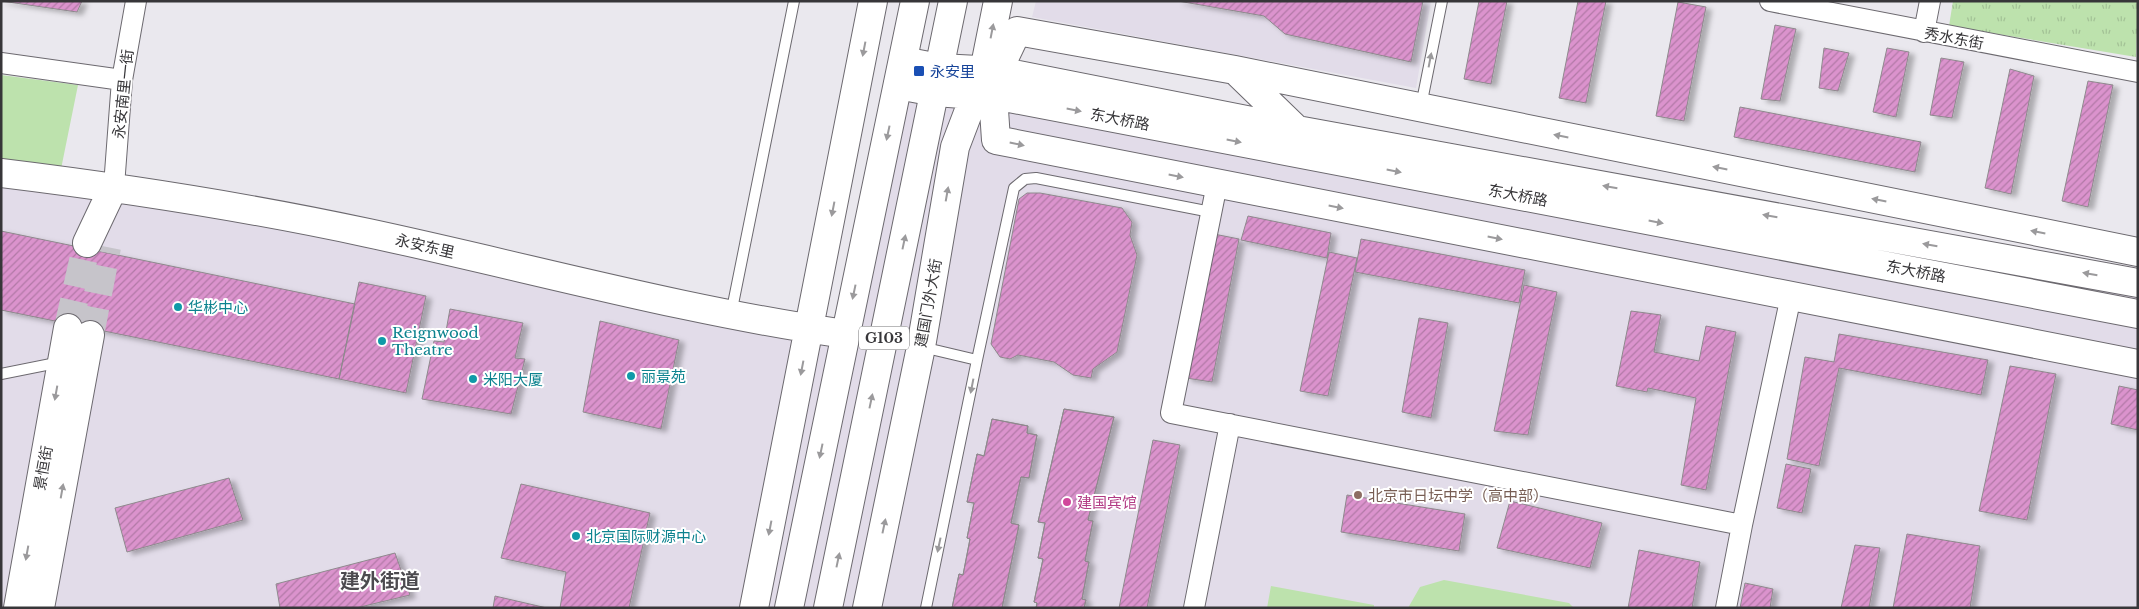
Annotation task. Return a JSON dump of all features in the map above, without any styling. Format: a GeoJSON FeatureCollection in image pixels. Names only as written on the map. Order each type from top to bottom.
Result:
{"type":"FeatureCollection","features":[{"type":"Feature","properties":{"kind":"main road"},"geometry":{"type":"LineString","coordinates":[[754,608],[873,1]]}},
{"type":"Feature","properties":{"kind":"main road","name":"G103"},"geometry":{"type":"LineString","coordinates":[[789,608],[915,1]]}},
{"type":"Feature","properties":{"kind":"main road","name":"G103"},"geometry":{"type":"LineString","coordinates":[[828,608],[953,1]]}},
{"type":"Feature","properties":{"kind":"main road","name":"建国门外大街"},"geometry":{"type":"LineString","coordinates":[[867,608],[921,347],[955,146],[987,83],[998,1]]}},
{"type":"Feature","properties":{"kind":"main road"},"geometry":{"type":"LineString","coordinates":[[2138,252],[1235,70],[1017,31],[987,83],[996,140],[2138,364]]}},
{"type":"Feature","properties":{"kind":"main road"},"geometry":{"type":"LineString","coordinates":[[1235,70],[1297,130]]}},
{"type":"Feature","properties":{"kind":"main road","name":"东大桥路"},"geometry":{"type":"LineString","coordinates":[[900,73],[937,80],[987,83],[1297,130],[2138,283]]}},
{"type":"Feature","properties":{"kind":"main road","name":"东大桥路"},"geometry":{"type":"LineString","coordinates":[[987,83],[2138,314]]}},
{"type":"Feature","properties":{"kind":"main road","name":"永安东里"},"geometry":{"type":"LineString","coordinates":[[1,173],[114,186],[366,233],[731,314],[845,334]]}},
{"type":"Feature","properties":{"kind":"main road"},"geometry":{"type":"LineString","coordinates":[[97,245],[114,186]]}},
{"type":"Feature","properties":{"kind":"main road","name":"景恒街"},"geometry":{"type":"LineString","coordinates":[[18,608],[62,362],[79,332],[40,608]]}},
{"type":"Feature","properties":{"kind":"street","name":"永安南里一街"},"geometry":{"type":"LineString","coordinates":[[114,186],[122,80],[136,1]]}},
{"type":"Feature","properties":{"kind":"street","name":"秀水东街"},"geometry":{"type":"LineString","coordinates":[[1770,1],[2138,72]]}},
{"type":"Feature","properties":{"kind":"street"},"geometry":{"type":"LineString","coordinates":[[1924,32],[1930,1]]}},
{"type":"Feature","properties":{"kind":"street"},"geometry":{"type":"LineString","coordinates":[[1,63],[122,80]]}},
{"type":"Feature","properties":{"kind":"street"},"geometry":{"type":"LineString","coordinates":[[1217,184],[1171,413],[1742,525]]}},
{"type":"Feature","properties":{"kind":"street"},"geometry":{"type":"LineString","coordinates":[[1726,608],[1791,296]]}},
{"type":"Feature","properties":{"kind":"street"},"geometry":{"type":"LineString","coordinates":[[1194,608],[1230,424]]}},
{"type":"Feature","properties":{"kind":"lane"},"geometry":{"type":"LineString","coordinates":[[731,314],[794,1]]}},
{"type":"Feature","properties":{"kind":"lane"},"geometry":{"type":"LineString","coordinates":[[1421,107],[1442,1]]}},
{"type":"Feature","properties":{"kind":"lane"},"geometry":{"type":"LineString","coordinates":[[926,608],[1014,188],[1025,179],[1036,178],[1211,212]]}},
{"type":"Feature","properties":{"kind":"lane"},"geometry":{"type":"LineString","coordinates":[[921,347],[977,360]]}},
{"type":"Feature","properties":{"kind":"lane"},"geometry":{"type":"LineString","coordinates":[[1,374],[62,362]]}},
{"type":"Feature","properties":{"kind":"shaded area"},"geometry":{"type":"Polygon","coordinates":[[[1036,1],[1431,1],[1416,88],[1032,17],[1036,1]]]}},
{"type":"Feature","properties":{"kind":"shaded area"},"geometry":{"type":"Polygon","coordinates":[[[907,69],[2138,284],[2138,608],[1,608],[1,174],[845,334],[907,69]]]}},
{"type":"Feature","properties":{"kind":"green space"},"geometry":{"type":"Polygon","coordinates":[[[1953,1],[2138,1],[2136,57],[1949,26],[1953,1]]]}},
{"type":"Feature","properties":{"kind":"green space"},"geometry":{"type":"Polygon","coordinates":[[[1,75],[78,85],[60,174],[1,164],[1,75]]]}},
{"type":"Feature","properties":{"kind":"green space"},"geometry":{"type":"Polygon","coordinates":[[[1444,580],[1569,603],[1574,608],[1408,608],[1420,587],[1444,580]]]}},
{"type":"Feature","properties":{"kind":"green space"},"geometry":{"type":"Polygon","coordinates":[[[1271,586],[1374,605],[1374,608],[1267,608],[1271,586]]]}},
{"type":"Feature","properties":{"kind":"building"},"geometry":{"type":"Polygon","coordinates":[[[1,1],[82,1],[77,12],[1,1]]]}},
{"type":"Feature","properties":{"kind":"building"},"geometry":{"type":"Polygon","coordinates":[[[1178,1],[1423,1],[1411,62],[1285,34],[1264,16],[1178,1]]]}},
{"type":"Feature","properties":{"kind":"building"},"geometry":{"type":"Polygon","coordinates":[[[1479,1],[1507,1],[1491,84],[1464,79],[1479,1]]]}},
{"type":"Feature","properties":{"kind":"building"},"geometry":{"type":"Polygon","coordinates":[[[1578,1],[1606,1],[1586,103],[1559,98],[1578,1]]]}},
{"type":"Feature","properties":{"kind":"building"},"geometry":{"type":"Polygon","coordinates":[[[1678,2],[1706,7],[1684,121],[1656,116],[1678,2]]]}},
{"type":"Feature","properties":{"kind":"building"},"geometry":{"type":"Polygon","coordinates":[[[1775,25],[1796,29],[1780,101],[1761,99],[1775,25]]]}},
{"type":"Feature","properties":{"kind":"building"},"geometry":{"type":"Polygon","coordinates":[[[1824,48],[1849,53],[1838,91],[1819,88],[1824,48]]]}},
{"type":"Feature","properties":{"kind":"building"},"geometry":{"type":"Polygon","coordinates":[[[1887,48],[1909,52],[1896,117],[1873,112],[1887,48]]]}},
{"type":"Feature","properties":{"kind":"building"},"geometry":{"type":"Polygon","coordinates":[[[1941,58],[1964,62],[1952,118],[1930,115],[1941,58]]]}},
{"type":"Feature","properties":{"kind":"building"},"geometry":{"type":"Polygon","coordinates":[[[2010,69],[2034,76],[2011,194],[1985,188],[2010,69]]]}},
{"type":"Feature","properties":{"kind":"building"},"geometry":{"type":"Polygon","coordinates":[[[2088,81],[2113,85],[2088,207],[2062,201],[2088,81]]]}},
{"type":"Feature","properties":{"kind":"building"},"geometry":{"type":"Polygon","coordinates":[[[1740,107],[1921,142],[1915,172],[1734,137],[1740,107]]]}},
{"type":"Feature","properties":{"kind":"building"},"geometry":{"type":"Polygon","coordinates":[[[1027,193],[1040,193],[1122,208],[1132,222],[1130,235],[1137,255],[1117,352],[1093,369],[1091,378],[1073,375],[1054,362],[1018,355],[1010,359],[1000,357],[991,344],[1019,199],[1027,193]]]}},
{"type":"Feature","properties":{"kind":"building"},"geometry":{"type":"Polygon","coordinates":[[[1248,216],[1331,233],[1327,258],[1241,240],[1248,216]]]}},
{"type":"Feature","properties":{"kind":"building","name":"华彬中心"},"geometry":{"type":"Polygon","coordinates":[[[1,231],[355,304],[339,379],[1,310],[1,231]]]}},
{"type":"Feature","properties":{"kind":"building"},"geometry":{"type":"Polygon","coordinates":[[[1214,234],[1239,239],[1212,382],[1186,378],[1214,234]]]}},
{"type":"Feature","properties":{"kind":"building"},"geometry":{"type":"Polygon","coordinates":[[[1361,239],[1525,270],[1519,303],[1355,272],[1361,239]]]}},
{"type":"Feature","properties":{"kind":"building"},"geometry":{"type":"Polygon","coordinates":[[[1329,252],[1357,258],[1328,396],[1300,391],[1329,252]]]}},
{"type":"Feature","properties":{"kind":"building","name":"Reignwood Theatre"},"geometry":{"type":"Polygon","coordinates":[[[359,282],[426,296],[406,393],[339,379],[359,282]]]}},
{"type":"Feature","properties":{"kind":"building"},"geometry":{"type":"Polygon","coordinates":[[[1524,285],[1557,292],[1528,435],[1494,431],[1524,285]]]}},
{"type":"Feature","properties":{"kind":"building","name":"米阳大厦"},"geometry":{"type":"Polygon","coordinates":[[[450,309],[523,323],[515,358],[525,359],[511,414],[422,399],[434,341],[444,342],[450,309]]]}},
{"type":"Feature","properties":{"kind":"building"},"geometry":{"type":"Polygon","coordinates":[[[1631,311],[1661,315],[1654,352],[1699,361],[1706,326],[1736,332],[1706,490],[1681,485],[1696,398],[1648,388],[1647,392],[1616,386],[1631,311]]]}},
{"type":"Feature","properties":{"kind":"building"},"geometry":{"type":"Polygon","coordinates":[[[1419,318],[1448,323],[1431,418],[1402,412],[1419,318]]]}},
{"type":"Feature","properties":{"kind":"building","name":"丽景苑"},"geometry":{"type":"Polygon","coordinates":[[[600,321],[679,340],[661,429],[583,412],[600,321]]]}},
{"type":"Feature","properties":{"kind":"building"},"geometry":{"type":"Polygon","coordinates":[[[1839,334],[1988,360],[1981,395],[1839,368],[1819,466],[1787,459],[1805,357],[1834,362],[1839,334]]]}},
{"type":"Feature","properties":{"kind":"building"},"geometry":{"type":"Polygon","coordinates":[[[2010,366],[2056,374],[2027,520],[1979,511],[2010,366]]]}},
{"type":"Feature","properties":{"kind":"building"},"geometry":{"type":"Polygon","coordinates":[[[2119,386],[2138,390],[2138,430],[2111,424],[2119,386]]]}},
{"type":"Feature","properties":{"kind":"building","name":"建国宾馆"},"geometry":{"type":"Polygon","coordinates":[[[1064,409],[1114,417],[1088,520],[1093,521],[1085,561],[1089,562],[1082,599],[1086,600],[1084,608],[1036,608],[1037,603],[1034,602],[1043,559],[1038,558],[1045,523],[1038,522],[1064,409]]]}},
{"type":"Feature","properties":{"kind":"building","name":"建国宾馆"},"geometry":{"type":"Polygon","coordinates":[[[1064,409],[1114,417],[1088,520],[1093,521],[1085,561],[1089,562],[1082,599],[1086,600],[1084,608],[1036,608],[1037,603],[1034,602],[1043,559],[1038,558],[1045,523],[1038,522],[1064,409]]]}},
{"type":"Feature","properties":{"kind":"building"},"geometry":{"type":"Polygon","coordinates":[[[992,419],[1028,426],[1027,433],[1037,435],[1029,478],[1021,477],[1011,523],[1019,525],[1002,608],[952,608],[959,574],[963,575],[970,539],[967,538],[974,503],[967,502],[977,454],[984,456],[992,419]]]}},
{"type":"Feature","properties":{"kind":"building"},"geometry":{"type":"Polygon","coordinates":[[[992,419],[1028,426],[1027,433],[1037,435],[1029,478],[1021,477],[1011,523],[1019,525],[1002,608],[952,608],[959,574],[963,575],[970,539],[967,538],[974,503],[967,502],[977,454],[984,456],[992,419]]]}},
{"type":"Feature","properties":{"kind":"building"},"geometry":{"type":"Polygon","coordinates":[[[1153,440],[1180,445],[1147,608],[1119,608],[1153,440]]]}},
{"type":"Feature","properties":{"kind":"building"},"geometry":{"type":"Polygon","coordinates":[[[1786,464],[1811,469],[1802,513],[1777,508],[1786,464]]]}},
{"type":"Feature","properties":{"kind":"building"},"geometry":{"type":"Polygon","coordinates":[[[229,478],[243,520],[127,552],[115,508],[229,478]]]}},
{"type":"Feature","properties":{"kind":"building","name":"北京国际财源中心"},"geometry":{"type":"Polygon","coordinates":[[[521,484],[650,513],[629,608],[560,608],[566,572],[501,558],[521,484]]]}},
{"type":"Feature","properties":{"kind":"building"},"geometry":{"type":"Polygon","coordinates":[[[1347,495],[1465,514],[1459,551],[1341,532],[1347,495]]]}},
{"type":"Feature","properties":{"kind":"building"},"geometry":{"type":"Polygon","coordinates":[[[1510,501],[1602,523],[1590,568],[1497,548],[1510,501]]]}},
{"type":"Feature","properties":{"kind":"building"},"geometry":{"type":"Polygon","coordinates":[[[1907,534],[1980,546],[1970,608],[1893,608],[1907,534]]]}},
{"type":"Feature","properties":{"kind":"building"},"geometry":{"type":"Polygon","coordinates":[[[1855,545],[1880,548],[1869,608],[1841,608],[1855,545]]]}},
{"type":"Feature","properties":{"kind":"building"},"geometry":{"type":"Polygon","coordinates":[[[1639,550],[1700,562],[1692,608],[1628,608],[1639,550]]]}},
{"type":"Feature","properties":{"kind":"building"},"geometry":{"type":"Polygon","coordinates":[[[395,553],[410,595],[356,608],[280,608],[276,584],[395,553]]]}},
{"type":"Feature","properties":{"kind":"building"},"geometry":{"type":"Polygon","coordinates":[[[1745,583],[1773,589],[1770,608],[1740,608],[1745,583]]]}},
{"type":"Feature","properties":{"kind":"building"},"geometry":{"type":"Polygon","coordinates":[[[495,596],[547,608],[493,608],[495,596]]]}},
{"type":"Feature","properties":{"kind":"tunnel"},"geometry":{"type":"LineString","coordinates":[[68,328],[87,243]]}},
{"type":"Feature","properties":{"kind":"tunnel"},"geometry":{"type":"LineString","coordinates":[[90,335],[107,247]]}},
{"type":"Feature","properties":{"kind":"place","name":"永安里"},"geometry":{"type":"Point","coordinates":[919,71]}},
{"type":"Feature","properties":{"kind":"place","name":"华彬中心"},"geometry":{"type":"Point","coordinates":[178,307]}},
{"type":"Feature","properties":{"kind":"place","name":"Reignwood Theatre"},"geometry":{"type":"Point","coordinates":[382,341]}},
{"type":"Feature","properties":{"kind":"place","name":"丽景苑"},"geometry":{"type":"Point","coordinates":[631,376]}},
{"type":"Feature","properties":{"kind":"place","name":"米阳大厦"},"geometry":{"type":"Point","coordinates":[473,379]}},
{"type":"Feature","properties":{"kind":"place","name":"北京市日坛中学（高中部）"},"geometry":{"type":"Point","coordinates":[1358,495]}},
{"type":"Feature","properties":{"kind":"place","name":"建国宾馆"},"geometry":{"type":"Point","coordinates":[1067,502]}},
{"type":"Feature","properties":{"kind":"place","name":"北京国际财源中心"},"geometry":{"type":"Point","coordinates":[576,536]}},
{"type":"Feature","properties":{"kind":"district","name":"建外街道"},"geometry":{"type":"Point","coordinates":[380,581]}}]}
